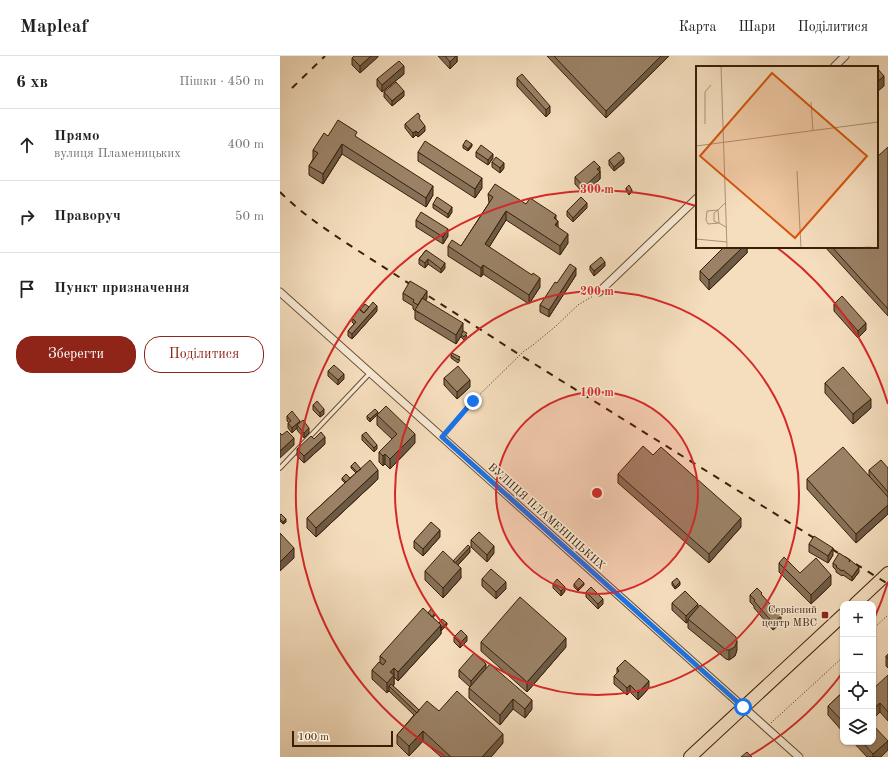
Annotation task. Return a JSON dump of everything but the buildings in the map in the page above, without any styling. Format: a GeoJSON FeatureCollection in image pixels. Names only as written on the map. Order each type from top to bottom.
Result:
{"type":"FeatureCollection","features":[{"type":"Feature","properties":{"kind":"main road"},"geometry":{"type":"LineString","coordinates":[[858,601],[888,573]]}},
{"type":"Feature","properties":{"kind":"main road"},"geometry":{"type":"LineString","coordinates":[[690,757],[840,618]]}},
{"type":"Feature","properties":{"kind":"street"},"geometry":{"type":"LineString","coordinates":[[835,66],[845,56]]}},
{"type":"Feature","properties":{"kind":"street"},"geometry":{"type":"LineString","coordinates":[[599,292],[696,199]]}},
{"type":"Feature","properties":{"kind":"street","name":"ВУЛИЦЯ ПЛАМЕНИЦЬКИХ"},"geometry":{"type":"LineString","coordinates":[[280,292],[799,757]]}},
{"type":"Feature","properties":{"kind":"lane"},"geometry":{"type":"LineString","coordinates":[[280,468],[371,373]]}},
{"type":"Feature","properties":{"kind":"path"},"geometry":{"type":"LineString","coordinates":[[442,437],[473,401],[523,352],[556,326],[578,305],[599,292]]}},
{"type":"Feature","properties":{"kind":"path"},"geometry":{"type":"LineString","coordinates":[[876,626],[888,615]]}},
{"type":"Feature","properties":{"kind":"path"},"geometry":{"type":"LineString","coordinates":[[766,728],[840,661]]}},
{"type":"Feature","properties":{"kind":"railway"},"geometry":{"type":"LineString","coordinates":[[292,88],[325,56]]}},
{"type":"Feature","properties":{"kind":"railway"},"geometry":{"type":"LineString","coordinates":[[280,192],[306,215],[354,248],[520,355],[888,584]]}},
{"type":"Feature","properties":{"kind":"place","name":"Сервісний центр МВС"},"geometry":{"type":"Point","coordinates":[825,615]}},
{"type":"Feature","properties":{"kind":"route"},"geometry":{"type":"LineString","coordinates":[[473,401],[442,437],[743,707]]}}]}
